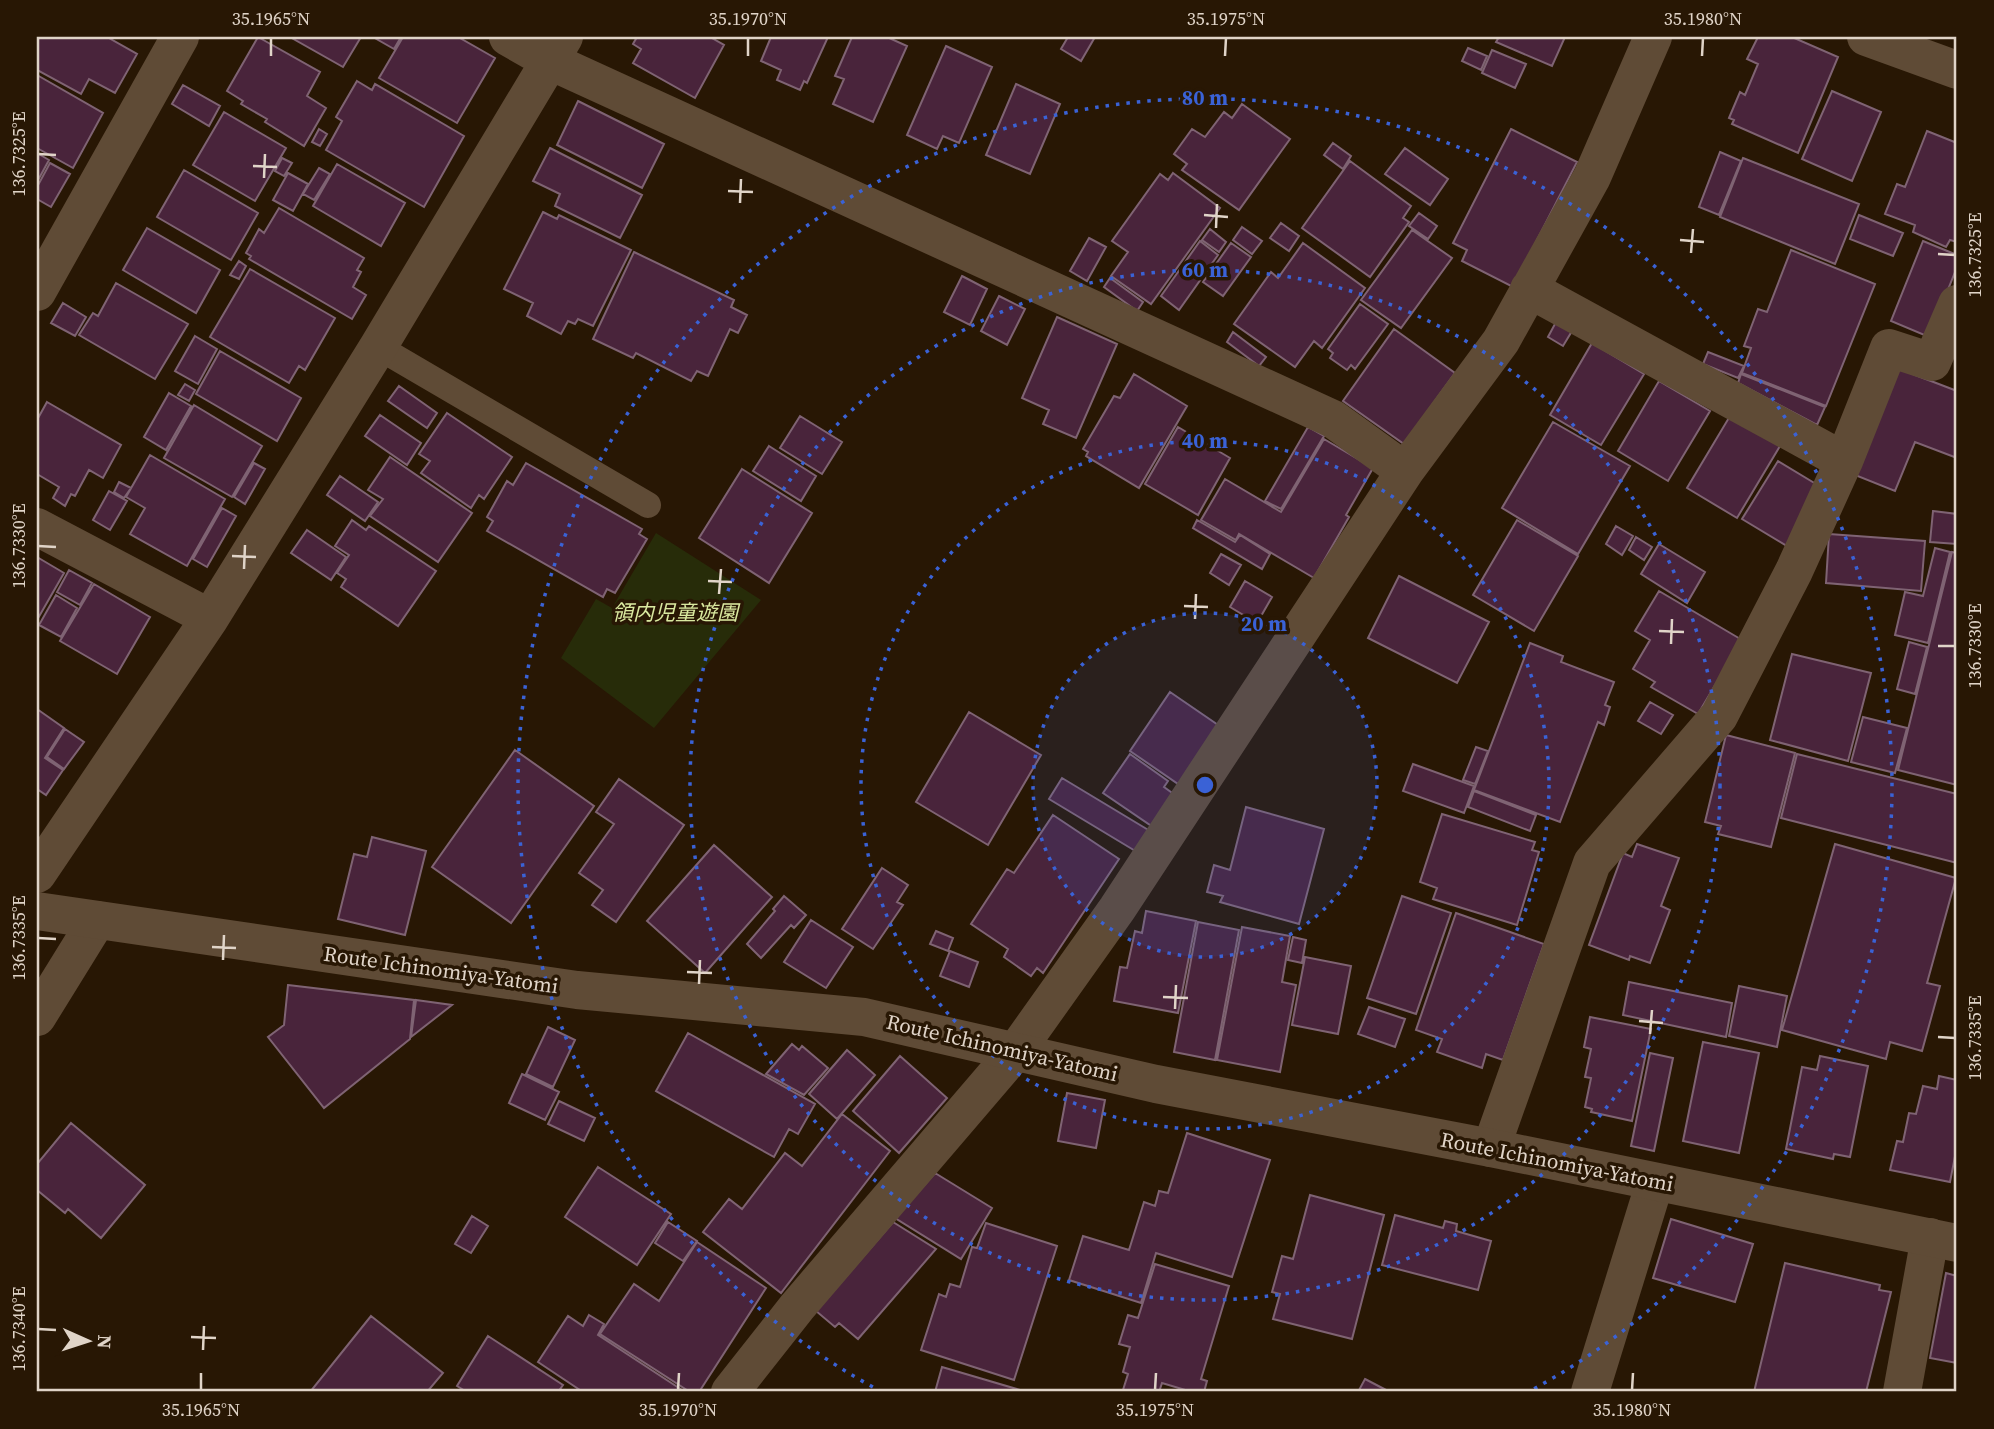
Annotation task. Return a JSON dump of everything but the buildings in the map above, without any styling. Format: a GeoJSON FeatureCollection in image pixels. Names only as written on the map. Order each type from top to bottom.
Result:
{"type":"FeatureCollection","features":[{"type":"Feature","properties":{"kind":"street"},"geometry":{"type":"LineString","coordinates":[[37,292],[180,37]]}},
{"type":"Feature","properties":{"kind":"street"},"geometry":{"type":"LineString","coordinates":[[508,37],[557,49],[1332,419],[1405,471]]}},
{"type":"Feature","properties":{"kind":"street"},"geometry":{"type":"LineString","coordinates":[[730,1392],[796,1307],[1016,1051],[1117,909],[1405,471],[1501,341],[1592,177],[1653,37]]}},
{"type":"Feature","properties":{"kind":"street"},"geometry":{"type":"LineString","coordinates":[[1866,37],[1957,70]]}},
{"type":"Feature","properties":{"kind":"street"},"geometry":{"type":"LineString","coordinates":[[37,874],[210,618],[378,347],[557,49]]}},
{"type":"Feature","properties":{"kind":"street"},"geometry":{"type":"LineString","coordinates":[[1529,289],[1844,461]]}},
{"type":"Feature","properties":{"kind":"street"},"geometry":{"type":"LineString","coordinates":[[1491,1148],[1592,863],[1719,716],[1794,571],[1844,461],[1889,348],[1932,362],[1957,304]]}},
{"type":"Feature","properties":{"kind":"street"},"geometry":{"type":"LineString","coordinates":[[37,527],[210,618]]}},
{"type":"Feature","properties":{"kind":"street","name":"Route Ichinomiya-Yatomi"},"geometry":{"type":"LineString","coordinates":[[37,911],[576,990],[864,1017],[1156,1084],[1491,1148],[1944,1240]]}},
{"type":"Feature","properties":{"kind":"street"},"geometry":{"type":"LineString","coordinates":[[37,1017],[97,920]]}},
{"type":"Feature","properties":{"kind":"street"},"geometry":{"type":"LineString","coordinates":[[1590,1392],[1655,1182]]}},
{"type":"Feature","properties":{"kind":"street"},"geometry":{"type":"LineString","coordinates":[[1902,1392],[1944,1240]]}},
{"type":"Feature","properties":{"kind":"lane"},"geometry":{"type":"LineString","coordinates":[[378,347],[648,505]]}},
{"type":"Feature","properties":{"kind":"green space","name":"領内児童遊園"},"geometry":{"type":"Polygon","coordinates":[[[656,533],[761,600],[654,728],[561,658],[596,599],[612,608],[656,533]]]}}]}
